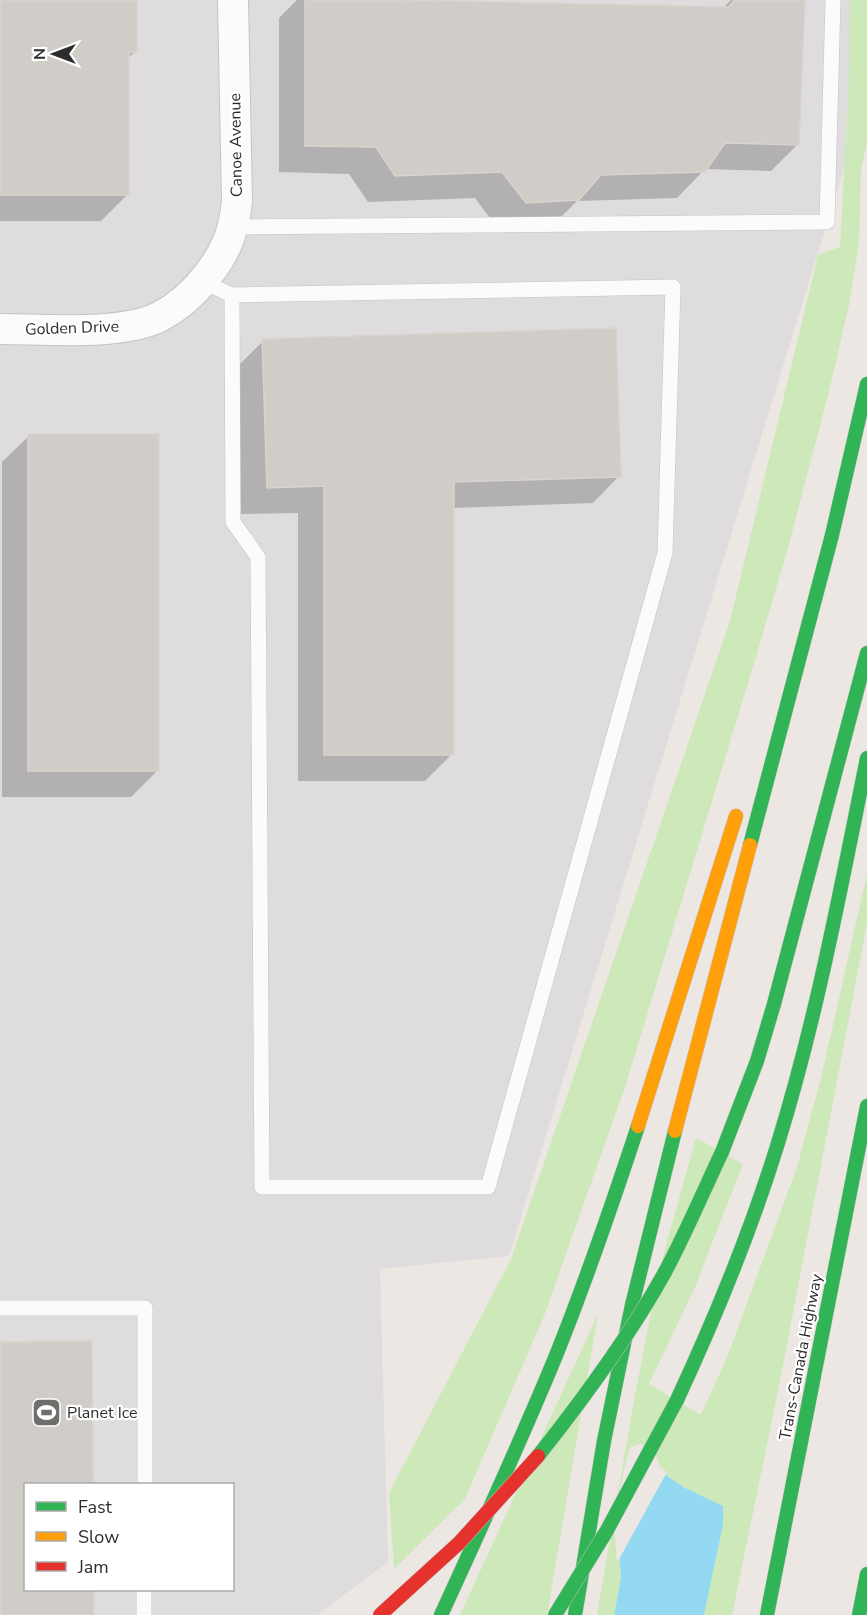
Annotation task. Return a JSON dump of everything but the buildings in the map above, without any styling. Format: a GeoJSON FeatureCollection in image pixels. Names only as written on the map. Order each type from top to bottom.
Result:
{"type":"FeatureCollection","features":[{"type":"Feature","properties":{"kind":"highway"},"geometry":{"type":"LineString","coordinates":[[575,1615],[604,1441],[632,1305],[683,1099],[817,592],[867,384]]}},
{"type":"Feature","properties":{"kind":"highway"},"geometry":{"type":"LineString","coordinates":[[785,660],[859,422]]}},
{"type":"Feature","properties":{"kind":"highway"},"geometry":{"type":"LineString","coordinates":[[380,1615],[409,1591],[493,1509],[532,1465],[602,1374],[656,1290],[722,1152],[757,1061],[867,652]]}},
{"type":"Feature","properties":{"kind":"highway"},"geometry":{"type":"LineString","coordinates":[[555,1615],[606,1532],[678,1400],[735,1271],[787,1114],[821,978],[867,758]]}},
{"type":"Feature","properties":{"kind":"highway"},"geometry":{"type":"LineString","coordinates":[[441,1615],[513,1458],[572,1312],[653,1081],[739,807]]}},
{"type":"Feature","properties":{"kind":"highway","name":"Trans-Canada Highway"},"geometry":{"type":"LineString","coordinates":[[767,1615],[867,1106]]}},
{"type":"Feature","properties":{"kind":"highway"},"geometry":{"type":"LineString","coordinates":[[859,1615],[867,1574]]}},
{"type":"Feature","properties":{"kind":"street","name":"Canoe Avenue"},"geometry":{"type":"LineString","coordinates":[[203,282],[226,248],[234,227],[237,184],[233,0]]}},
{"type":"Feature","properties":{"kind":"street","name":"Golden Drive"},"geometry":{"type":"LineString","coordinates":[[0,329],[108,329],[134,325],[157,318],[175,308],[203,282]]}},
{"type":"Feature","properties":{"kind":"lane"},"geometry":{"type":"LineString","coordinates":[[234,227],[827,222],[833,0]]}},
{"type":"Feature","properties":{"kind":"lane"},"geometry":{"type":"LineString","coordinates":[[203,282],[232,295],[673,287],[665,553],[488,1187],[262,1187],[258,557],[233,522],[232,295]]}},
{"type":"Feature","properties":{"kind":"lane"},"geometry":{"type":"LineString","coordinates":[[0,1308],[145,1308],[145,1483]]}},
{"type":"Feature","properties":{"kind":"lane"},"geometry":{"type":"LineString","coordinates":[[144,1591],[144,1615]]}},
{"type":"Feature","properties":{"kind":"shaded area"},"geometry":{"type":"Polygon","coordinates":[[[0,0],[851,0],[851,145],[509,1256],[380,1269],[388,1562],[317,1615],[0,1615],[0,0]]]}},
{"type":"Feature","properties":{"kind":"green space"},"geometry":{"type":"Polygon","coordinates":[[[850,0],[867,0],[867,142],[861,169],[859,243],[849,305],[829,391],[787,552],[625,1087],[544,1316],[465,1499],[394,1569],[389,1493],[511,1259],[730,621],[818,255],[840,247],[849,79],[850,0]]]}},
{"type":"Feature","properties":{"kind":"green space"},"geometry":{"type":"Polygon","coordinates":[[[867,874],[867,923],[779,1386],[732,1615],[704,1615],[723,1525],[722,1506],[683,1487],[658,1469],[617,1523],[621,1578],[614,1615],[597,1615],[659,1271],[696,1138],[743,1164],[695,1287],[649,1384],[701,1415],[728,1355],[797,1167],[821,1078],[867,874]]]}},
{"type":"Feature","properties":{"kind":"green space"},"geometry":{"type":"Polygon","coordinates":[[[598,1314],[547,1615],[460,1615],[598,1314]]]}},
{"type":"Feature","properties":{"kind":"water"},"geometry":{"type":"Polygon","coordinates":[[[659,1470],[683,1487],[723,1506],[723,1525],[704,1615],[614,1615],[621,1578],[617,1524],[659,1470]]]}},
{"type":"Feature","properties":{"kind":"pier"},"geometry":{"type":"Polygon","coordinates":[[[640,1444],[655,1453],[661,1468],[667,1472],[617,1563],[614,1523],[622,1478],[630,1447],[640,1444]]]}},
{"type":"Feature","properties":{"kind":"traffic: fast"},"geometry":{"type":"LineString","coordinates":[[750,845],[832,535],[867,384]]}},
{"type":"Feature","properties":{"kind":"traffic: fast"},"geometry":{"type":"LineString","coordinates":[[722,1152],[757,1061],[774,1004],[867,653]]}},
{"type":"Feature","properties":{"kind":"traffic: fast"},"geometry":{"type":"LineString","coordinates":[[677,1400],[732,1273],[756,1208],[792,1096],[838,903],[867,758]]}},
{"type":"Feature","properties":{"kind":"traffic: fast"},"geometry":{"type":"LineString","coordinates":[[767,1615],[867,1106]]}},
{"type":"Feature","properties":{"kind":"traffic: fast"},"geometry":{"type":"LineString","coordinates":[[441,1615],[557,1353],[579,1297],[638,1126]]}},
{"type":"Feature","properties":{"kind":"traffic: fast"},"geometry":{"type":"LineString","coordinates":[[575,1615],[604,1441],[632,1305],[675,1131]]}},
{"type":"Feature","properties":{"kind":"traffic: fast"},"geometry":{"type":"LineString","coordinates":[[538,1456],[605,1367],[651,1296],[680,1242],[722,1152]]}},
{"type":"Feature","properties":{"kind":"traffic: fast"},"geometry":{"type":"LineString","coordinates":[[555,1615],[606,1532],[677,1400]]}},
{"type":"Feature","properties":{"kind":"traffic: fast"},"geometry":{"type":"LineString","coordinates":[[859,1615],[867,1574]]}},
{"type":"Feature","properties":{"kind":"traffic: slow"},"geometry":{"type":"LineString","coordinates":[[638,1126],[736,816]]}},
{"type":"Feature","properties":{"kind":"traffic: slow"},"geometry":{"type":"LineString","coordinates":[[675,1131],[750,845]]}},
{"type":"Feature","properties":{"kind":"traffic: jam"},"geometry":{"type":"LineString","coordinates":[[380,1615],[459,1543],[538,1456]]}},
{"type":"Feature","properties":{"kind":"place","name":"Planet Ice"},"geometry":{"type":"Point","coordinates":[46,1413]}}]}
